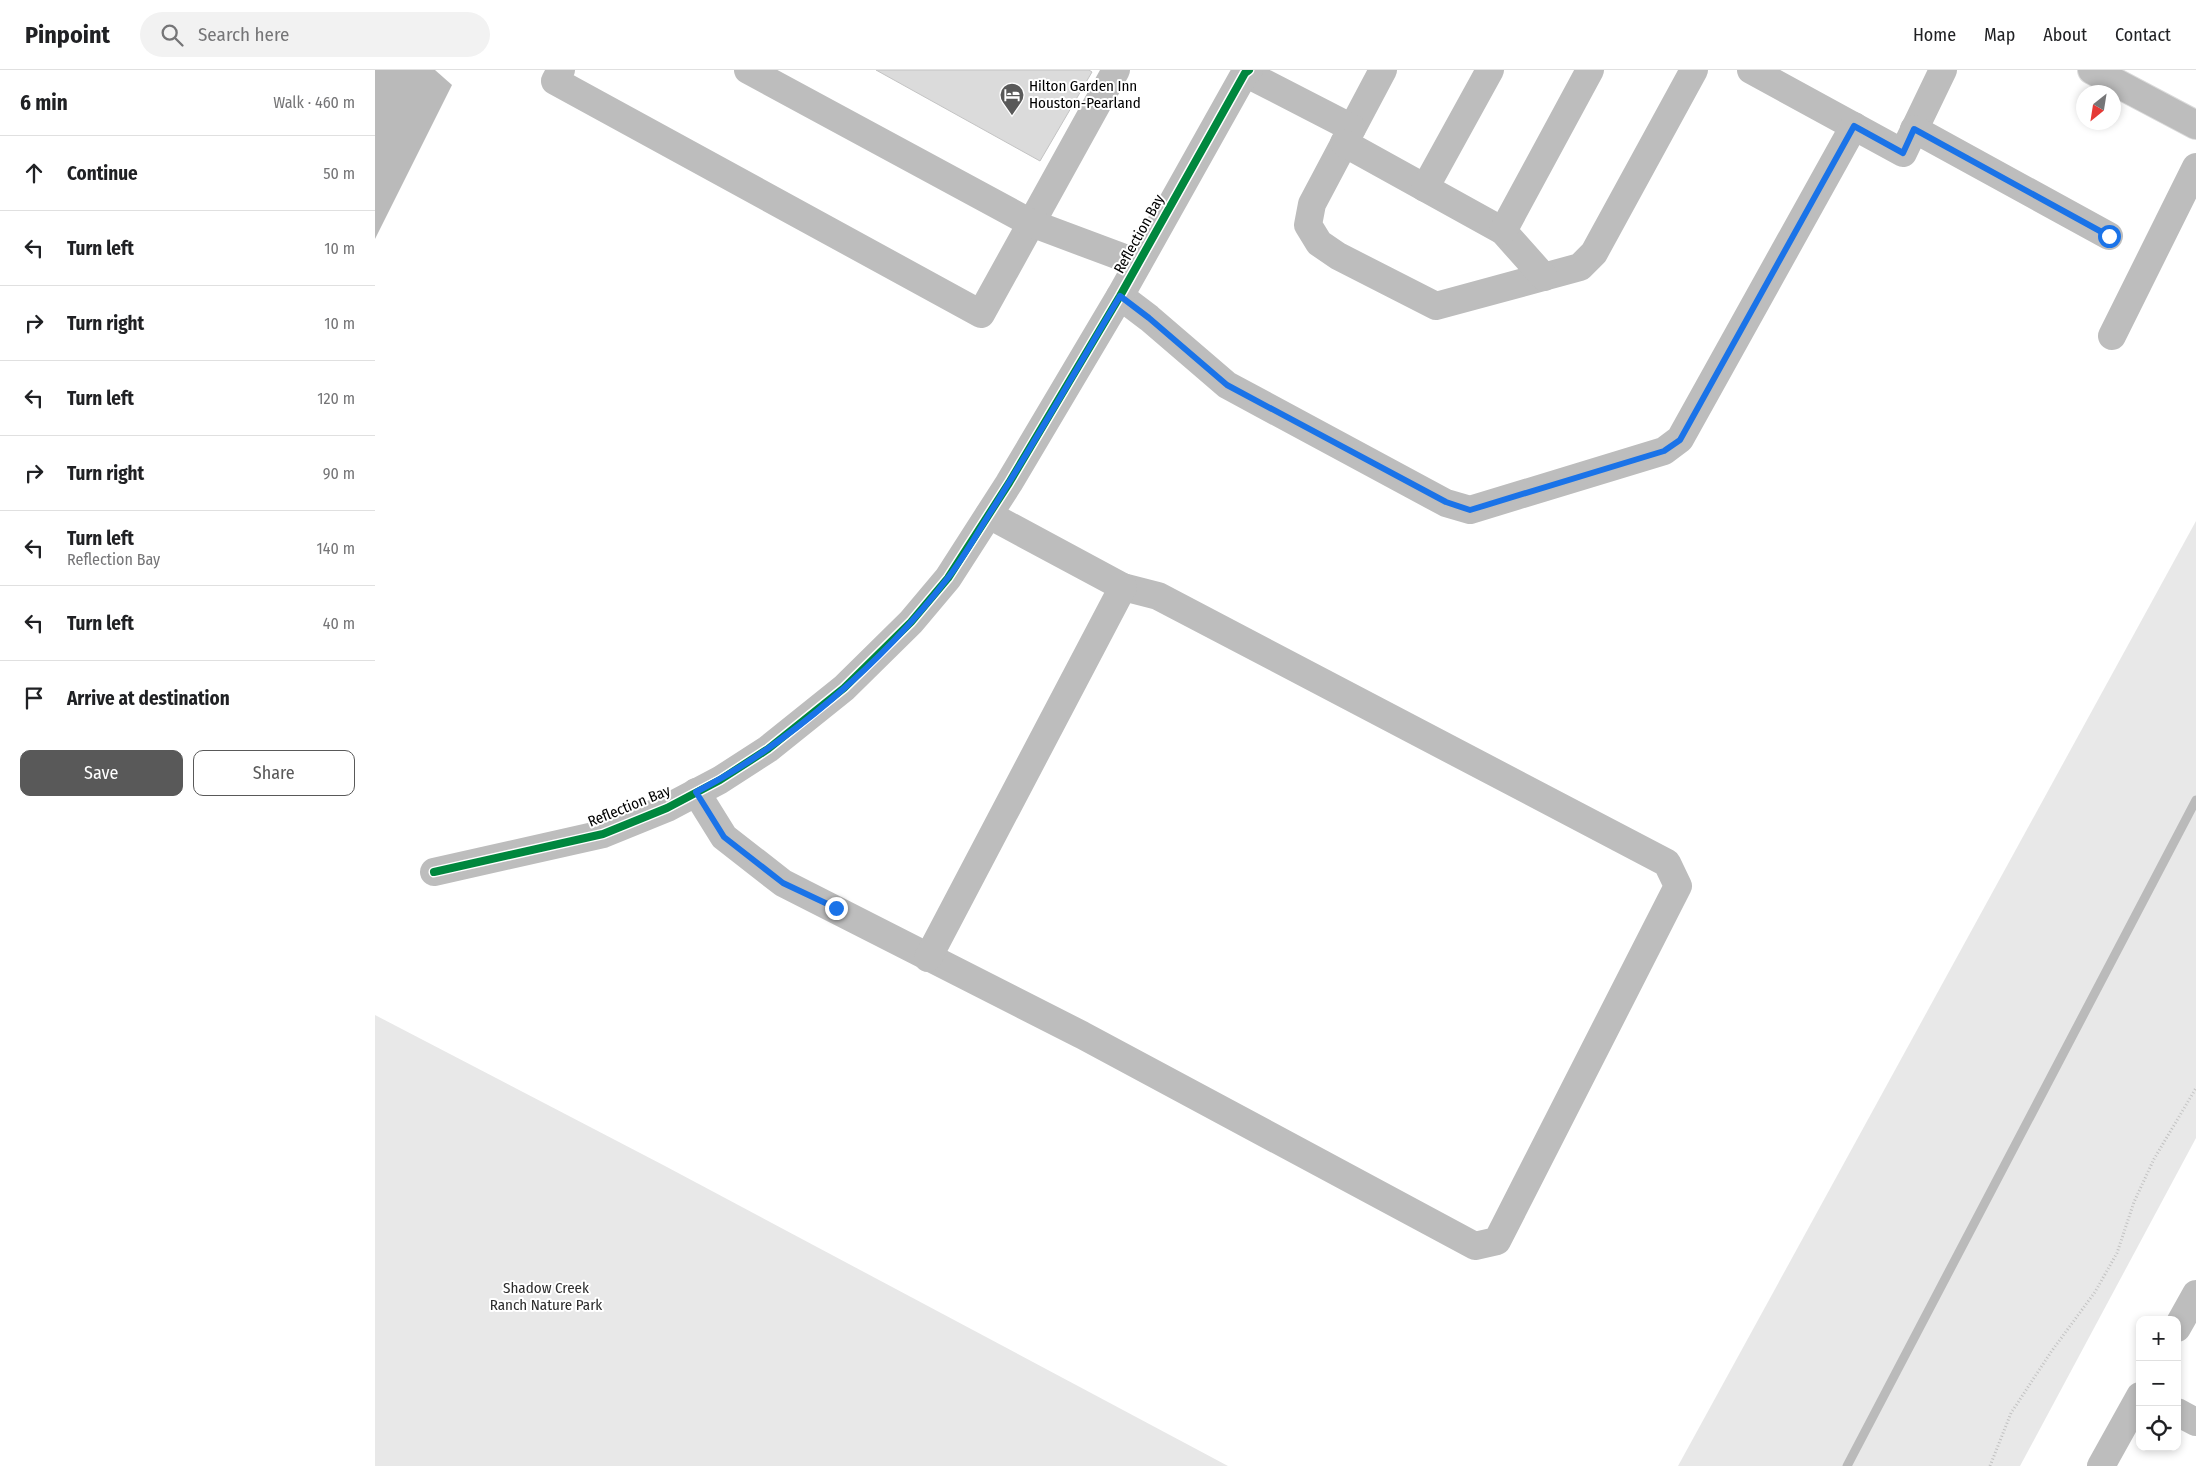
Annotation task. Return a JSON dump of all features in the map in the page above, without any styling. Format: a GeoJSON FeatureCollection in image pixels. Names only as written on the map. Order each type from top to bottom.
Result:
{"type":"FeatureCollection","features":[{"type":"Feature","properties":{"kind":"street"},"geometry":{"type":"LineString","coordinates":[[561,70],[555,81],[981,314],[1116,70]]}},
{"type":"Feature","properties":{"kind":"street"},"geometry":{"type":"LineString","coordinates":[[748,70],[1031,223],[1138,263]]}},
{"type":"Feature","properties":{"kind":"street"},"geometry":{"type":"LineString","coordinates":[[1383,70],[1312,204],[1308,225],[1319,242],[1338,256],[1436,306],[1580,267],[1594,253],[1694,70]]}},
{"type":"Feature","properties":{"kind":"street"},"geometry":{"type":"LineString","coordinates":[[1425,188],[1490,70]]}},
{"type":"Feature","properties":{"kind":"street"},"geometry":{"type":"LineString","coordinates":[[1503,231],[1590,70]]}},
{"type":"Feature","properties":{"kind":"street"},"geometry":{"type":"LineString","coordinates":[[1751,70],[1903,153],[1943,70]]}},
{"type":"Feature","properties":{"kind":"street"},"geometry":{"type":"LineString","coordinates":[[2092,70],[2196,126]]}},
{"type":"Feature","properties":{"kind":"street"},"geometry":{"type":"LineString","coordinates":[[1246,71],[1425,188],[1503,231],[1544,277]]}},
{"type":"Feature","properties":{"kind":"street","name":"Reflection Bay"},"geometry":{"type":"LineString","coordinates":[[434,872],[603,834],[667,808],[720,780],[768,749],[844,688],[911,622],[948,578],[989,515],[1120,296],[1246,71]]}},
{"type":"Feature","properties":{"kind":"street"},"geometry":{"type":"LineString","coordinates":[[1120,296],[1149,318],[1227,385],[1446,502],[1470,510],[1664,451],[1680,440],[1854,126]]}},
{"type":"Feature","properties":{"kind":"street"},"geometry":{"type":"LineString","coordinates":[[1914,129],[2109,236]]}},
{"type":"Feature","properties":{"kind":"street"},"geometry":{"type":"LineString","coordinates":[[2112,336],[2196,167]]}},
{"type":"Feature","properties":{"kind":"street"},"geometry":{"type":"LineString","coordinates":[[696,792],[724,837],[783,883],[1082,1035],[1475,1246],[1497,1240],[1678,886],[1667,863],[1158,596],[1123,587],[989,515]]}},
{"type":"Feature","properties":{"kind":"street"},"geometry":{"type":"LineString","coordinates":[[928,958],[1123,587]]}},
{"type":"Feature","properties":{"kind":"street"},"geometry":{"type":"LineString","coordinates":[[2181,1321],[2196,1294]]}},
{"type":"Feature","properties":{"kind":"street"},"geometry":{"type":"LineString","coordinates":[[2101,1466],[2136,1403]]}},
{"type":"Feature","properties":{"kind":"street"},"geometry":{"type":"LineString","coordinates":[[2181,1414],[2196,1422]]}},
{"type":"Feature","properties":{"kind":"path"},"geometry":{"type":"LineString","coordinates":[[1990,1466],[2011,1413],[2045,1360],[2095,1292],[2117,1253],[2134,1202],[2154,1159],[2196,1088]]}},
{"type":"Feature","properties":{"kind":"green space"},"geometry":{"type":"Polygon","coordinates":[[[2196,521],[2196,1138],[2020,1466],[1678,1466],[2196,521]]]}},
{"type":"Feature","properties":{"kind":"green space","name":"Shadow Creek Ranch Nature Park"},"geometry":{"type":"Polygon","coordinates":[[[375,1015],[665,1166],[1228,1466],[375,1466],[375,1015]]]}},
{"type":"Feature","properties":{"kind":"shaded area"},"geometry":{"type":"Polygon","coordinates":[[[375,70],[435,70],[452,85],[375,239],[375,70]]]}},
{"type":"Feature","properties":{"kind":"building","name":"Hilton Garden Inn Houston-Pearland"},"geometry":{"type":"Polygon","coordinates":[[[876,70],[1089,70],[1092,72],[1040,161],[876,70]]]}},
{"type":"Feature","properties":{"kind":"waterway"},"geometry":{"type":"LineString","coordinates":[[1847,1466],[2196,800]]}},
{"type":"Feature","properties":{"kind":"cycle path"},"geometry":{"type":"LineString","coordinates":[[434,872],[603,834],[667,808],[720,780],[768,749],[844,688],[911,622],[948,578],[1009,483],[1120,296],[1245,73],[1249,70]]}},
{"type":"Feature","properties":{"kind":"place","name":"Hilton Garden Inn Houston-Pearland"},"geometry":{"type":"Point","coordinates":[1012,116]}},
{"type":"Feature","properties":{"kind":"route"},"geometry":{"type":"LineString","coordinates":[[836,908],[783,883],[724,837],[696,792],[720,780],[768,749],[844,688],[911,622],[948,578],[1009,483],[1120,296],[1149,318],[1227,385],[1446,502],[1470,510],[1664,451],[1680,440],[1854,126],[1903,153],[1914,129],[2109,236]]}}]}
